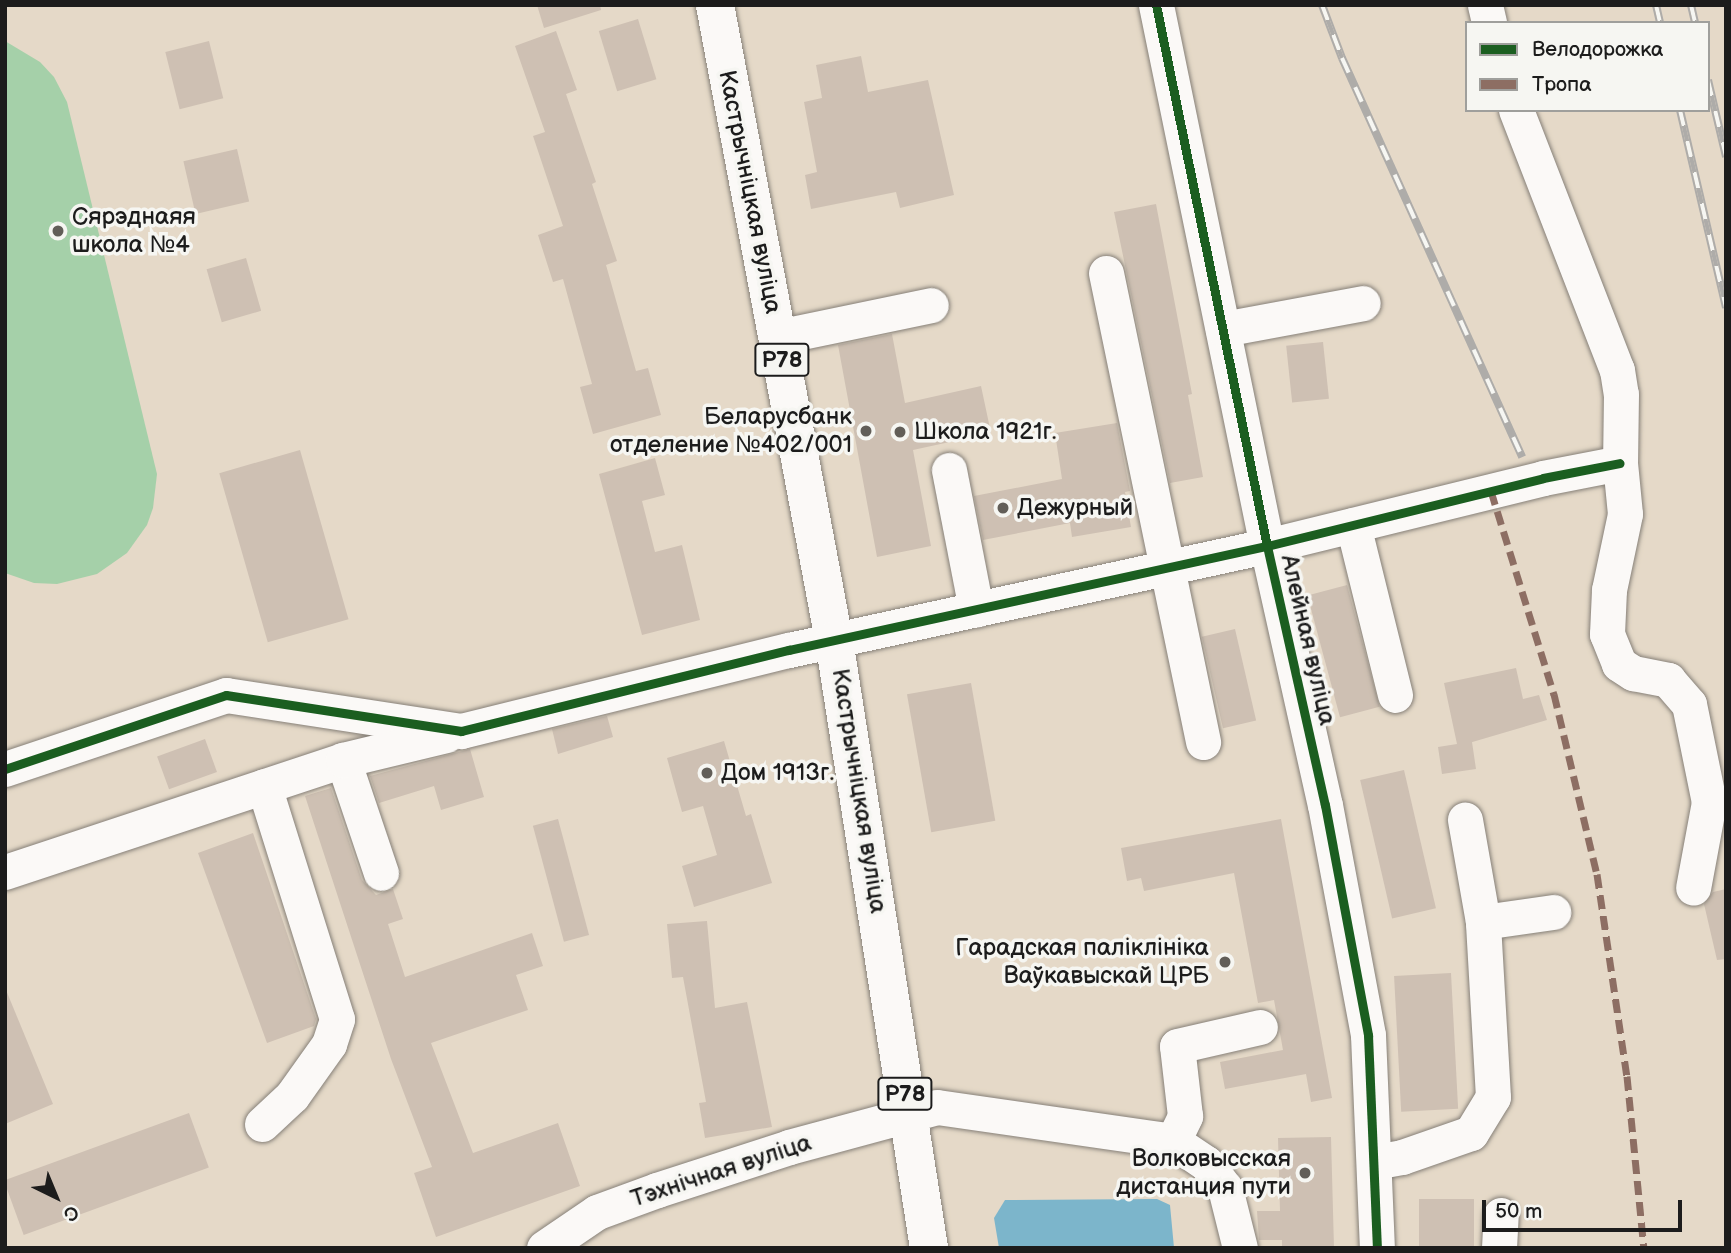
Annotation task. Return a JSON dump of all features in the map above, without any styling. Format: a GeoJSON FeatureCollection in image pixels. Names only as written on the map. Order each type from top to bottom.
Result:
{"type":"FeatureCollection","features":[{"type":"Feature","properties":{"kind":"main road","name":"Кастрычніцкая вуліца"},"geometry":{"type":"LineString","coordinates":[[715,5],[834,640],[883,939],[929,1248]]}},
{"type":"Feature","properties":{"kind":"street","name":"Алейная вуліца"},"geometry":{"type":"LineString","coordinates":[[1156,5],[1268,546],[1325,805],[1368,1035],[1377,1248]]}},
{"type":"Feature","properties":{"kind":"street"},"geometry":{"type":"LineString","coordinates":[[1518,112],[1617,370],[1621,394],[1620,463],[1625,514],[1609,590],[1607,634],[1619,664],[1633,674],[1668,680],[1689,705],[1709,802],[1693,888]]}},
{"type":"Feature","properties":{"kind":"street"},"geometry":{"type":"LineString","coordinates":[[1106,273],[1203,742]]}},
{"type":"Feature","properties":{"kind":"street"},"geometry":{"type":"LineString","coordinates":[[1223,329],[1363,303]]}},
{"type":"Feature","properties":{"kind":"street"},"geometry":{"type":"LineString","coordinates":[[778,337],[931,305]]}},
{"type":"Feature","properties":{"kind":"street"},"geometry":{"type":"LineString","coordinates":[[5,872],[343,760],[834,640],[1268,546],[1543,478],[1620,463]]}},
{"type":"Feature","properties":{"kind":"street"},"geometry":{"type":"LineString","coordinates":[[949,470],[976,609]]}},
{"type":"Feature","properties":{"kind":"street"},"geometry":{"type":"LineString","coordinates":[[1353,525],[1395,695]]}},
{"type":"Feature","properties":{"kind":"street"},"geometry":{"type":"LineString","coordinates":[[5,769],[226,695],[461,732]]}},
{"type":"Feature","properties":{"kind":"street"},"geometry":{"type":"LineString","coordinates":[[343,760],[381,873]]}},
{"type":"Feature","properties":{"kind":"street"},"geometry":{"type":"LineString","coordinates":[[262,1124],[292,1096],[322,1054],[329,1044],[337,1019],[264,786]]}},
{"type":"Feature","properties":{"kind":"street"},"geometry":{"type":"LineString","coordinates":[[1374,1162],[1402,1157],[1471,1133],[1493,1097],[1483,922],[1465,820]]}},
{"type":"Feature","properties":{"kind":"street"},"geometry":{"type":"LineString","coordinates":[[1483,922],[1553,912]]}},
{"type":"Feature","properties":{"kind":"street"},"geometry":{"type":"LineString","coordinates":[[1240,1248],[1225,1188],[1206,1163],[1173,1141],[1185,1116],[1177,1046],[1260,1027]]}},
{"type":"Feature","properties":{"kind":"street","name":"Тэхнічная вуліца"},"geometry":{"type":"LineString","coordinates":[[544,1248],[597,1212],[633,1199],[789,1147],[937,1107],[1173,1141]]}},
{"type":"Feature","properties":{"kind":"green space","name":"Сярэднаяя школа №4"},"geometry":{"type":"Polygon","coordinates":[[[5,41],[40,62],[54,77],[67,102],[157,474],[153,508],[147,525],[127,553],[97,574],[57,584],[34,583],[5,573],[5,41]]]}},
{"type":"Feature","properties":{"kind":"water"},"geometry":{"type":"Polygon","coordinates":[[[1157,1199],[1170,1205],[1174,1248],[999,1248],[994,1218],[1005,1200],[1157,1199]]]}},
{"type":"Feature","properties":{"kind":"building"},"geometry":{"type":"Polygon","coordinates":[[[537,5],[600,5],[601,10],[544,28],[537,5]]]}},
{"type":"Feature","properties":{"kind":"building"},"geometry":{"type":"Polygon","coordinates":[[[638,19],[656,79],[617,91],[599,31],[638,19]]]}},
{"type":"Feature","properties":{"kind":"building"},"geometry":{"type":"Polygon","coordinates":[[[556,31],[577,90],[566,94],[596,182],[592,184],[617,261],[606,265],[636,371],[648,368],[661,415],[593,434],[580,387],[592,384],[563,279],[553,282],[538,235],[563,226],[533,136],[545,132],[515,46],[556,31]]]}},
{"type":"Feature","properties":{"kind":"building"},"geometry":{"type":"Polygon","coordinates":[[[209,41],[223,98],[180,109],[165,52],[209,41]]]}},
{"type":"Feature","properties":{"kind":"building"},"geometry":{"type":"Polygon","coordinates":[[[861,56],[868,92],[928,80],[954,195],[900,208],[896,192],[811,209],[805,175],[817,172],[804,102],[822,98],[816,65],[861,56]]]}},
{"type":"Feature","properties":{"kind":"building"},"geometry":{"type":"Polygon","coordinates":[[[237,149],[249,202],[196,214],[183,161],[237,149]]]}},
{"type":"Feature","properties":{"kind":"building"},"geometry":{"type":"Polygon","coordinates":[[[1156,204],[1192,394],[1188,395],[1203,477],[1170,483],[1114,212],[1156,204]]]}},
{"type":"Feature","properties":{"kind":"building"},"geometry":{"type":"Polygon","coordinates":[[[246,258],[261,311],[222,322],[207,269],[246,258]]]}},
{"type":"Feature","properties":{"kind":"building"},"geometry":{"type":"Polygon","coordinates":[[[892,334],[905,403],[981,386],[991,433],[913,450],[931,546],[877,557],[838,345],[892,334]]]}},
{"type":"Feature","properties":{"kind":"building"},"geometry":{"type":"Polygon","coordinates":[[[1323,342],[1329,399],[1292,403],[1286,346],[1323,342]]]}},
{"type":"Feature","properties":{"kind":"building"},"geometry":{"type":"Polygon","coordinates":[[[1117,423],[1130,491],[1125,492],[1131,527],[1072,537],[1070,523],[983,540],[974,496],[1062,479],[1055,433],[1117,423]]]}},
{"type":"Feature","properties":{"kind":"building"},"geometry":{"type":"Polygon","coordinates":[[[300,450],[349,619],[268,642],[219,473],[300,450]]]}},
{"type":"Feature","properties":{"kind":"building"},"geometry":{"type":"Polygon","coordinates":[[[655,458],[665,495],[642,501],[655,552],[682,545],[700,620],[642,635],[599,474],[655,458]]]}},
{"type":"Feature","properties":{"kind":"building"},"geometry":{"type":"Polygon","coordinates":[[[1347,585],[1380,707],[1340,717],[1307,596],[1347,585]]]}},
{"type":"Feature","properties":{"kind":"building"},"geometry":{"type":"Polygon","coordinates":[[[1235,629],[1256,721],[1223,728],[1202,637],[1235,629]]]}},
{"type":"Feature","properties":{"kind":"building"},"geometry":{"type":"Polygon","coordinates":[[[1516,668],[1523,699],[1539,695],[1547,720],[1472,742],[1476,769],[1442,774],[1438,747],[1457,744],[1444,683],[1516,668]]]}},
{"type":"Feature","properties":{"kind":"building"},"geometry":{"type":"Polygon","coordinates":[[[971,683],[995,821],[931,832],[907,694],[971,683]]]}},
{"type":"Feature","properties":{"kind":"building"},"geometry":{"type":"Polygon","coordinates":[[[607,716],[613,737],[558,754],[552,729],[607,716]]]}},
{"type":"Feature","properties":{"kind":"building"},"geometry":{"type":"Polygon","coordinates":[[[205,739],[217,772],[169,789],[157,756],[205,739]]]}},
{"type":"Feature","properties":{"kind":"building"},"geometry":{"type":"Polygon","coordinates":[[[724,741],[746,816],[751,814],[772,883],[694,907],[682,866],[717,855],[703,806],[682,812],[667,758],[724,741]]]}},
{"type":"Feature","properties":{"kind":"building"},"geometry":{"type":"Polygon","coordinates":[[[470,749],[484,797],[441,810],[434,786],[379,803],[370,776],[470,749]]]}},
{"type":"Feature","properties":{"kind":"building"},"geometry":{"type":"Polygon","coordinates":[[[1404,770],[1436,908],[1392,918],[1360,780],[1404,770]]]}},
{"type":"Feature","properties":{"kind":"building"},"geometry":{"type":"Polygon","coordinates":[[[331,788],[362,880],[376,895],[393,889],[403,919],[388,924],[405,977],[532,933],[543,966],[516,975],[528,1010],[431,1043],[473,1153],[558,1123],[580,1186],[436,1237],[414,1173],[432,1167],[391,1059],[305,796],[331,788]]]}},
{"type":"Feature","properties":{"kind":"building"},"geometry":{"type":"Polygon","coordinates":[[[558,819],[589,935],[564,942],[533,826],[558,819]]]}},
{"type":"Feature","properties":{"kind":"building"},"geometry":{"type":"Polygon","coordinates":[[[1281,819],[1332,1098],[1311,1102],[1306,1074],[1225,1089],[1220,1062],[1283,1050],[1274,1000],[1258,1003],[1234,873],[1144,891],[1141,878],[1127,881],[1121,848],[1281,819]]]}},
{"type":"Feature","properties":{"kind":"building"},"geometry":{"type":"Polygon","coordinates":[[[253,833],[316,1019],[314,1026],[267,1043],[198,853],[253,833]]]}},
{"type":"Feature","properties":{"kind":"building"},"geometry":{"type":"Polygon","coordinates":[[[1726,889],[1726,959],[1717,960],[1704,904],[1713,892],[1726,889]]]}},
{"type":"Feature","properties":{"kind":"building"},"geometry":{"type":"Polygon","coordinates":[[[707,921],[715,1008],[747,1002],[772,1127],[705,1138],[699,1103],[706,1102],[683,977],[672,978],[667,924],[707,921]]]}},
{"type":"Feature","properties":{"kind":"building"},"geometry":{"type":"Polygon","coordinates":[[[1451,973],[1458,1109],[1401,1112],[1394,976],[1451,973]]]}},
{"type":"Feature","properties":{"kind":"building"},"geometry":{"type":"Polygon","coordinates":[[[5,991],[53,1104],[5,1124],[5,991]]]}},
{"type":"Feature","properties":{"kind":"building"},"geometry":{"type":"Polygon","coordinates":[[[189,1113],[209,1168],[24,1235],[5,1180],[189,1113]]]}},
{"type":"Feature","properties":{"kind":"building","name":"Волковысская дистанция пути"},"geometry":{"type":"Polygon","coordinates":[[[1331,1137],[1334,1248],[1282,1248],[1282,1240],[1259,1240],[1257,1211],[1280,1211],[1278,1138],[1331,1137]]]}},
{"type":"Feature","properties":{"kind":"building"},"geometry":{"type":"Polygon","coordinates":[[[1419,1199],[1474,1199],[1474,1248],[1419,1248],[1419,1199]]]}},
{"type":"Feature","properties":{"kind":"railway"},"geometry":{"type":"LineString","coordinates":[[1322,5],[1342,58],[1522,457]]}},
{"type":"Feature","properties":{"kind":"railway"},"geometry":{"type":"LineString","coordinates":[[1656,5],[1660,21]]}},
{"type":"Feature","properties":{"kind":"railway"},"geometry":{"type":"LineString","coordinates":[[1691,5],[1695,21]]}},
{"type":"Feature","properties":{"kind":"railway"},"geometry":{"type":"LineString","coordinates":[[1710,89],[1726,157]]}},
{"type":"Feature","properties":{"kind":"railway"},"geometry":{"type":"LineString","coordinates":[[1680,112],[1726,308]]}},
{"type":"Feature","properties":{"kind":"marked path"},"geometry":{"type":"LineString","coordinates":[[1491,491],[1554,694],[1597,874],[1627,1076],[1644,1248]]}},
{"type":"Feature","properties":{"kind":"cycle path"},"geometry":{"type":"LineString","coordinates":[[1156,5],[1267,546],[1325,805],[1368,1035],[1377,1248]]}},
{"type":"Feature","properties":{"kind":"cycle path"},"geometry":{"type":"LineString","coordinates":[[5,769],[226,695],[461,731],[789,650],[1267,546],[1543,478],[1620,463]]}},
{"type":"Feature","properties":{"kind":"place","name":"Сярэднаяя школа №4"},"geometry":{"type":"Point","coordinates":[58,231]}},
{"type":"Feature","properties":{"kind":"place","name":"Беларусбанк отделение №402/001"},"geometry":{"type":"Point","coordinates":[866,431]}},
{"type":"Feature","properties":{"kind":"place","name":"Школа 1921г."},"geometry":{"type":"Point","coordinates":[900,432]}},
{"type":"Feature","properties":{"kind":"place","name":"Дежурный"},"geometry":{"type":"Point","coordinates":[1003,508]}},
{"type":"Feature","properties":{"kind":"place","name":"Дом 1913г."},"geometry":{"type":"Point","coordinates":[707,773]}},
{"type":"Feature","properties":{"kind":"place","name":"Гарадская паліклініка Ваўкавыскай ЦРБ"},"geometry":{"type":"Point","coordinates":[1225,962]}},
{"type":"Feature","properties":{"kind":"place","name":"Волковысская дистанция пути"},"geometry":{"type":"Point","coordinates":[1305,1173]}}]}
